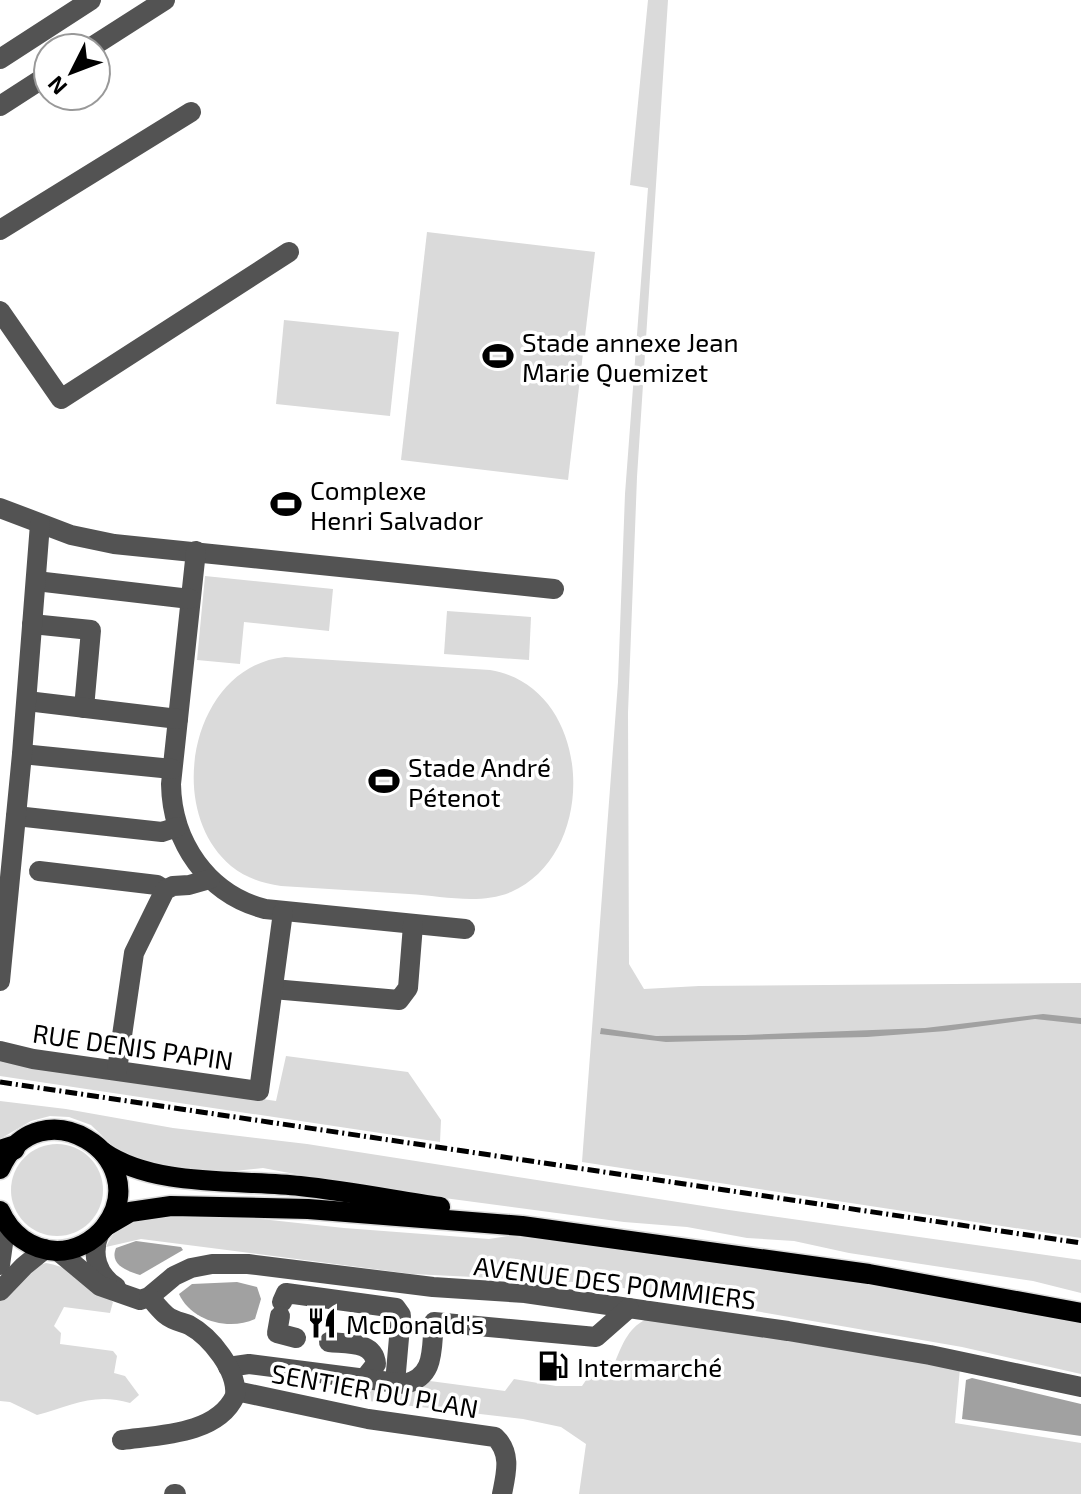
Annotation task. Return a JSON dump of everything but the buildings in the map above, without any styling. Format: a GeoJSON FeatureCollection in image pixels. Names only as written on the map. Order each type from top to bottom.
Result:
{"type":"FeatureCollection","features":[{"type":"Feature","properties":{"kind":"main road"},"geometry":{"type":"LineString","coordinates":[[0,1169],[7,1150],[32,1135],[55,1130],[85,1137],[124,1166],[157,1175],[337,1191],[452,1209],[522,1226]]}},
{"type":"Feature","properties":{"kind":"main road"},"geometry":{"type":"LineString","coordinates":[[102,1230],[116,1204],[117,1188],[112,1165],[103,1152]]}},
{"type":"Feature","properties":{"kind":"main road"},"geometry":{"type":"LineString","coordinates":[[3,1217],[23,1240],[52,1250],[80,1246],[130,1212],[171,1206],[308,1209],[522,1226],[941,1285],[1081,1313]]}},
{"type":"Feature","properties":{"kind":"street"},"geometry":{"type":"LineString","coordinates":[[0,59],[91,0]]}},
{"type":"Feature","properties":{"kind":"street"},"geometry":{"type":"LineString","coordinates":[[112,34],[165,0]]}},
{"type":"Feature","properties":{"kind":"street"},"geometry":{"type":"LineString","coordinates":[[0,106],[32,85]]}},
{"type":"Feature","properties":{"kind":"street"},"geometry":{"type":"LineString","coordinates":[[0,230],[191,112]]}},
{"type":"Feature","properties":{"kind":"street"},"geometry":{"type":"LineString","coordinates":[[0,311],[61,399],[289,252]]}},
{"type":"Feature","properties":{"kind":"street"},"geometry":{"type":"LineString","coordinates":[[0,508],[71,535],[103,542],[554,589]]}},
{"type":"Feature","properties":{"kind":"street"},"geometry":{"type":"LineString","coordinates":[[0,981],[27,701],[40,524]]}},
{"type":"Feature","properties":{"kind":"street"},"geometry":{"type":"LineString","coordinates":[[196,551],[172,769],[172,806],[177,827],[190,854],[210,879],[244,902],[283,912],[465,929]]}},
{"type":"Feature","properties":{"kind":"street"},"geometry":{"type":"LineString","coordinates":[[36,581],[190,599]]}},
{"type":"Feature","properties":{"kind":"street"},"geometry":{"type":"LineString","coordinates":[[32,624],[91,630],[84,708]]}},
{"type":"Feature","properties":{"kind":"street"},"geometry":{"type":"LineString","coordinates":[[27,701],[178,719]]}},
{"type":"Feature","properties":{"kind":"street"},"geometry":{"type":"LineString","coordinates":[[22,754],[172,769]]}},
{"type":"Feature","properties":{"kind":"street"},"geometry":{"type":"LineString","coordinates":[[16,816],[162,832],[177,827]]}},
{"type":"Feature","properties":{"kind":"street"},"geometry":{"type":"LineString","coordinates":[[39,871],[157,885],[165,890]]}},
{"type":"Feature","properties":{"kind":"street"},"geometry":{"type":"LineString","coordinates":[[117,1070],[134,953],[141,935],[165,890],[210,879]]}},
{"type":"Feature","properties":{"kind":"street"},"geometry":{"type":"LineString","coordinates":[[283,912],[273,989],[399,1000],[408,988],[413,925]]}},
{"type":"Feature","properties":{"kind":"street","name":"RUE DENIS PAPIN"},"geometry":{"type":"LineString","coordinates":[[0,1051],[33,1059],[259,1091],[273,989]]}},
{"type":"Feature","properties":{"kind":"street"},"geometry":{"type":"LineString","coordinates":[[0,1265],[3,1217]]}},
{"type":"Feature","properties":{"kind":"street"},"geometry":{"type":"LineString","coordinates":[[102,1230],[95,1248],[100,1272],[108,1282],[139,1296],[171,1319],[198,1331],[228,1367],[236,1391],[228,1408],[199,1426],[122,1440]]}},
{"type":"Feature","properties":{"kind":"street"},"geometry":{"type":"LineString","coordinates":[[0,1291],[24,1266],[52,1250],[93,1281],[139,1296]]}},
{"type":"Feature","properties":{"kind":"street","name":"AVENUE DES POMMIERS"},"geometry":{"type":"LineString","coordinates":[[139,1296],[183,1271],[223,1264],[263,1266],[433,1287],[525,1293],[629,1308],[914,1352],[1081,1387]]}},
{"type":"Feature","properties":{"kind":"street"},"geometry":{"type":"LineString","coordinates":[[228,1367],[249,1364],[395,1383],[412,1382],[428,1370],[434,1322],[433,1287]]}},
{"type":"Feature","properties":{"kind":"street"},"geometry":{"type":"LineString","coordinates":[[365,1378],[376,1364],[369,1348],[277,1333],[286,1293],[396,1308],[401,1315],[395,1383]]}},
{"type":"Feature","properties":{"kind":"street"},"geometry":{"type":"LineString","coordinates":[[434,1322],[596,1337],[629,1308]]}},
{"type":"Feature","properties":{"kind":"street","name":"SENTIER DU PLAN"},"geometry":{"type":"LineString","coordinates":[[236,1391],[368,1419],[495,1437],[503,1445],[507,1465],[502,1494]]}},
{"type":"Feature","properties":{"kind":"shaded area"},"geometry":{"type":"Polygon","coordinates":[[[648,0],[668,0],[637,477],[628,713],[629,964],[644,989],[1081,983],[1081,1238],[582,1162],[618,682],[625,494],[648,188],[630,185],[648,0]]]}},
{"type":"Feature","properties":{"kind":"shaded area","name":"Stade annexe Jean Marie Quemizet"},"geometry":{"type":"Polygon","coordinates":[[[427,232],[595,252],[568,480],[401,460],[427,232]]]}},
{"type":"Feature","properties":{"kind":"shaded area"},"geometry":{"type":"Polygon","coordinates":[[[284,320],[399,332],[390,416],[276,404],[284,320]]]}},
{"type":"Feature","properties":{"kind":"shaded area"},"geometry":{"type":"Polygon","coordinates":[[[205,576],[333,589],[329,631],[244,622],[240,664],[197,660],[205,576]]]}},
{"type":"Feature","properties":{"kind":"shaded area"},"geometry":{"type":"Polygon","coordinates":[[[447,611],[531,617],[529,660],[444,654],[447,611]]]}},
{"type":"Feature","properties":{"kind":"shaded area"},"geometry":{"type":"Polygon","coordinates":[[[285,657],[490,670],[524,683],[549,706],[566,737],[573,772],[571,809],[560,843],[540,872],[511,892],[487,898],[461,899],[281,886],[254,879],[231,866],[210,841],[198,811],[194,777],[198,744],[209,712],[228,685],[253,666],[285,657]]]}},
{"type":"Feature","properties":{"kind":"shaded area"},"geometry":{"type":"Polygon","coordinates":[[[1043,1014],[1081,1018],[1081,1024],[1035,1019],[946,1031],[867,1037],[666,1042],[600,1034],[601,1028],[656,1036],[925,1028],[1043,1014]]]}},
{"type":"Feature","properties":{"kind":"shaded area"},"geometry":{"type":"Polygon","coordinates":[[[286,1056],[408,1072],[441,1120],[440,1142],[0,1076],[0,1058],[18,1064],[276,1101],[286,1056]]]}},
{"type":"Feature","properties":{"kind":"shaded area"},"geometry":{"type":"Polygon","coordinates":[[[0,1101],[1081,1260],[1081,1293],[1033,1281],[849,1253],[794,1241],[747,1238],[687,1227],[624,1222],[369,1188],[263,1168],[224,1172],[170,1171],[126,1159],[91,1125],[69,1117],[50,1116],[31,1121],[0,1139],[0,1101]]]}},
{"type":"Feature","properties":{"kind":"shaded area"},"geometry":{"type":"Polygon","coordinates":[[[57,1144],[75,1147],[90,1157],[100,1172],[103,1190],[100,1208],[90,1223],[75,1233],[57,1236],[39,1233],[24,1223],[14,1208],[11,1190],[14,1172],[24,1157],[39,1147],[57,1144]]]}},
{"type":"Feature","properties":{"kind":"shaded area"},"geometry":{"type":"Polygon","coordinates":[[[170,1214],[216,1214],[489,1239],[508,1236],[724,1262],[1010,1308],[1081,1323],[1081,1374],[962,1347],[594,1283],[412,1274],[141,1239],[106,1247],[114,1234],[139,1219],[170,1214]]]}},
{"type":"Feature","properties":{"kind":"shaded area"},"geometry":{"type":"Polygon","coordinates":[[[136,1241],[181,1247],[183,1250],[140,1275],[120,1266],[114,1254],[116,1248],[136,1241]]]}},
{"type":"Feature","properties":{"kind":"shaded area"},"geometry":{"type":"Polygon","coordinates":[[[46,1263],[73,1273],[113,1302],[110,1313],[64,1307],[54,1326],[61,1333],[60,1344],[113,1351],[117,1356],[114,1373],[125,1376],[139,1395],[130,1403],[94,1400],[37,1415],[10,1402],[0,1401],[0,1301],[31,1267],[46,1263]]]}},
{"type":"Feature","properties":{"kind":"shaded area"},"geometry":{"type":"Polygon","coordinates":[[[237,1282],[257,1287],[261,1299],[255,1319],[234,1324],[212,1321],[192,1311],[179,1294],[192,1284],[237,1282]]]}},
{"type":"Feature","properties":{"kind":"shaded area"},"geometry":{"type":"Polygon","coordinates":[[[649,1318],[960,1368],[955,1423],[1081,1443],[1081,1494],[579,1494],[586,1444],[561,1427],[523,1419],[360,1400],[361,1393],[368,1393],[370,1385],[375,1386],[381,1397],[390,1400],[406,1391],[423,1387],[430,1381],[505,1391],[514,1379],[556,1386],[582,1386],[601,1358],[615,1362],[632,1330],[649,1318]]]}},
{"type":"Feature","properties":{"kind":"shaded area"},"geometry":{"type":"Polygon","coordinates":[[[972,1378],[1081,1404],[1081,1436],[962,1419],[966,1380],[972,1378]]]}},
{"type":"Feature","properties":{"kind":"railway"},"geometry":{"type":"LineString","coordinates":[[0,1082],[1081,1243]]}},
{"type":"Feature","properties":{"kind":"place","name":"Stade annexe Jean Marie Quemizet"},"geometry":{"type":"Point","coordinates":[498,356]}},
{"type":"Feature","properties":{"kind":"place","name":"Complexe Henri Salvador"},"geometry":{"type":"Point","coordinates":[286,504]}},
{"type":"Feature","properties":{"kind":"place","name":"Stade André Pétenot"},"geometry":{"type":"Point","coordinates":[384,781]}},
{"type":"Feature","properties":{"kind":"place","name":"McDonald's"},"geometry":{"type":"Point","coordinates":[322,1323]}},
{"type":"Feature","properties":{"kind":"place","name":"Intermarché"},"geometry":{"type":"Point","coordinates":[553,1366]}}]}
